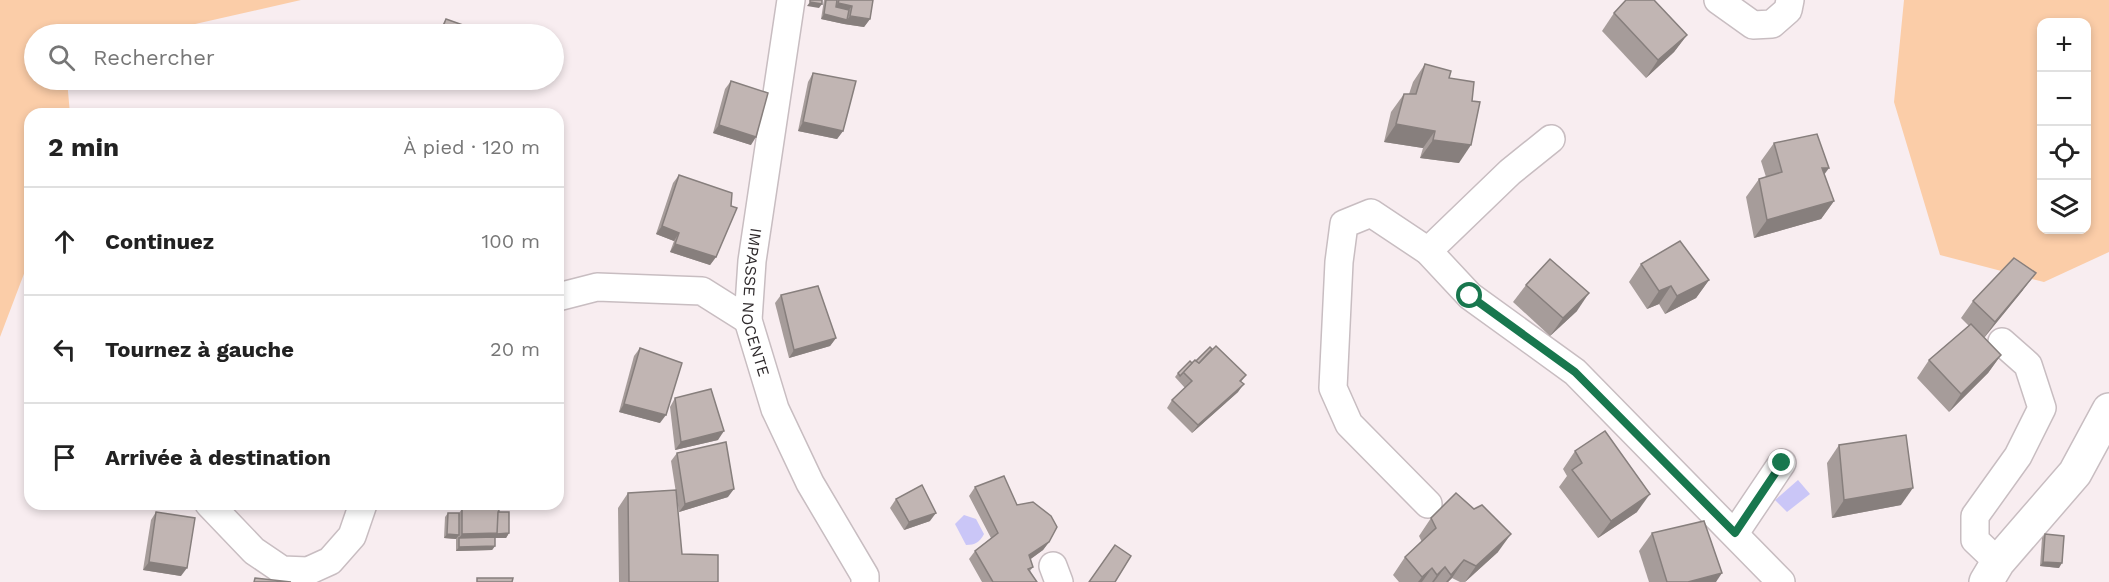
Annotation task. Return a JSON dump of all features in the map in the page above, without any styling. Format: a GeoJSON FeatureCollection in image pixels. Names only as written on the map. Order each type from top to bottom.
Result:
{"type":"FeatureCollection","features":[{"type":"Feature","properties":{"kind":"main road"},"geometry":{"type":"LineString","coordinates":[[1992,572],[2075,473],[2109,410]]}},
{"type":"Feature","properties":{"kind":"street","name":"IMPASSE NOCENTE"},"geometry":{"type":"LineString","coordinates":[[791,0],[752,261],[748,320],[775,409],[810,483],[865,576],[865,582]]}},
{"type":"Feature","properties":{"kind":"street"},"geometry":{"type":"LineString","coordinates":[[1718,0],[1753,25],[1772,24],[1788,10],[1790,0]]}},
{"type":"Feature","properties":{"kind":"street"},"geometry":{"type":"LineString","coordinates":[[1428,251],[1510,172],[1551,139]]}},
{"type":"Feature","properties":{"kind":"street"},"geometry":{"type":"LineString","coordinates":[[1428,504],[1349,424],[1333,388],[1339,262],[1344,224],[1371,213],[1428,251],[1470,296],[1575,372],[1781,582]]}},
{"type":"Feature","properties":{"kind":"street"},"geometry":{"type":"LineString","coordinates":[[564,295],[597,287],[702,291],[748,320]]}},
{"type":"Feature","properties":{"kind":"street"},"geometry":{"type":"LineString","coordinates":[[1992,572],[1975,540],[1975,516],[2018,456],[2042,408],[2028,365],[2002,342]]}},
{"type":"Feature","properties":{"kind":"street"},"geometry":{"type":"LineString","coordinates":[[1735,533],[1782,463]]}},
{"type":"Feature","properties":{"kind":"street"},"geometry":{"type":"LineString","coordinates":[[215,510],[254,551],[282,570],[308,571],[330,561],[352,536],[361,510]]}},
{"type":"Feature","properties":{"kind":"shaded area"},"geometry":{"type":"Polygon","coordinates":[[[0,0],[301,0],[195,24],[24,24],[24,90],[68,90],[69,108],[24,108],[24,274],[0,337],[0,0]]]}},
{"type":"Feature","properties":{"kind":"shaded area"},"geometry":{"type":"Polygon","coordinates":[[[1904,0],[2109,0],[2109,252],[2044,282],[1940,255],[1894,102],[1904,0]]]}},
{"type":"Feature","properties":{"kind":"shaded area"},"geometry":{"type":"Polygon","coordinates":[[[1798,480],[1810,494],[1787,512],[1775,500],[1798,480]]]}},
{"type":"Feature","properties":{"kind":"shaded area"},"geometry":{"type":"Polygon","coordinates":[[[964,515],[976,519],[984,534],[975,544],[966,545],[955,524],[964,515]]]}},
{"type":"Feature","properties":{"kind":"building"},"geometry":{"type":"Polygon","coordinates":[[[810,0],[822,0],[822,4],[810,2],[810,0]]]}},
{"type":"Feature","properties":{"kind":"building"},"geometry":{"type":"Polygon","coordinates":[[[826,0],[837,0],[836,7],[849,10],[847,20],[824,14],[826,0]]]}},
{"type":"Feature","properties":{"kind":"building"},"geometry":{"type":"Polygon","coordinates":[[[839,0],[873,0],[870,19],[850,16],[852,6],[838,3],[839,0]]]}},
{"type":"Feature","properties":{"kind":"building"},"geometry":{"type":"Polygon","coordinates":[[[1626,0],[1654,0],[1687,35],[1658,60],[1614,13],[1626,0]]]}},
{"type":"Feature","properties":{"kind":"building"},"geometry":{"type":"Polygon","coordinates":[[[446,19],[460,24],[444,24],[446,19]]]}},
{"type":"Feature","properties":{"kind":"building"},"geometry":{"type":"Polygon","coordinates":[[[1425,64],[1451,71],[1449,78],[1474,82],[1472,101],[1480,102],[1471,145],[1433,140],[1435,131],[1396,124],[1404,94],[1416,94],[1425,64]]]}},
{"type":"Feature","properties":{"kind":"building"},"geometry":{"type":"Polygon","coordinates":[[[813,73],[856,81],[843,131],[803,122],[813,73]]]}},
{"type":"Feature","properties":{"kind":"building"},"geometry":{"type":"Polygon","coordinates":[[[731,81],[768,93],[756,137],[719,125],[731,81]]]}},
{"type":"Feature","properties":{"kind":"building"},"geometry":{"type":"Polygon","coordinates":[[[1817,134],[1829,168],[1822,168],[1834,201],[1767,220],[1759,179],[1782,172],[1774,143],[1817,134]]]}},
{"type":"Feature","properties":{"kind":"building"},"geometry":{"type":"Polygon","coordinates":[[[679,175],[732,193],[731,206],[737,208],[716,257],[675,244],[679,233],[662,226],[679,175]]]}},
{"type":"Feature","properties":{"kind":"building"},"geometry":{"type":"Polygon","coordinates":[[[1680,241],[1709,280],[1677,296],[1671,286],[1659,291],[1641,264],[1680,241]]]}},
{"type":"Feature","properties":{"kind":"building"},"geometry":{"type":"Polygon","coordinates":[[[2014,258],[2036,273],[1995,322],[1973,301],[2014,258]]]}},
{"type":"Feature","properties":{"kind":"building"},"geometry":{"type":"Polygon","coordinates":[[[1550,259],[1589,293],[1563,318],[1526,285],[1550,259]]]}},
{"type":"Feature","properties":{"kind":"building"},"geometry":{"type":"Polygon","coordinates":[[[818,286],[836,338],[794,350],[781,295],[818,286]]]}},
{"type":"Feature","properties":{"kind":"building"},"geometry":{"type":"Polygon","coordinates":[[[1971,324],[2001,355],[1961,394],[1929,360],[1971,324]]]}},
{"type":"Feature","properties":{"kind":"building"},"geometry":{"type":"Polygon","coordinates":[[[1216,346],[1246,375],[1240,381],[1244,384],[1198,425],[1172,400],[1192,381],[1183,372],[1195,360],[1199,363],[1216,346]]]}},
{"type":"Feature","properties":{"kind":"building"},"geometry":{"type":"Polygon","coordinates":[[[1210,347],[1212,349],[1199,363],[1196,361],[1210,347]]]}},
{"type":"Feature","properties":{"kind":"building"},"geometry":{"type":"Polygon","coordinates":[[[640,348],[682,363],[666,415],[624,404],[640,348]]]}},
{"type":"Feature","properties":{"kind":"building"},"geometry":{"type":"Polygon","coordinates":[[[1190,361],[1192,363],[1180,376],[1178,373],[1190,361]]]}},
{"type":"Feature","properties":{"kind":"building"},"geometry":{"type":"Polygon","coordinates":[[[711,389],[724,431],[681,442],[675,398],[711,389]]]}},
{"type":"Feature","properties":{"kind":"building"},"geometry":{"type":"Polygon","coordinates":[[[1605,431],[1650,494],[1611,521],[1572,470],[1582,463],[1575,451],[1605,431]]]}},
{"type":"Feature","properties":{"kind":"building"},"geometry":{"type":"Polygon","coordinates":[[[1906,435],[1913,488],[1844,500],[1839,445],[1906,435]]]}},
{"type":"Feature","properties":{"kind":"building"},"geometry":{"type":"Polygon","coordinates":[[[726,442],[734,489],[685,504],[677,453],[726,442]]]}},
{"type":"Feature","properties":{"kind":"building"},"geometry":{"type":"Polygon","coordinates":[[[1004,476],[1017,505],[1033,502],[1051,516],[1057,527],[1049,542],[1029,555],[1033,567],[1028,569],[1037,582],[993,582],[975,551],[998,533],[975,487],[1004,476]]]}},
{"type":"Feature","properties":{"kind":"building"},"geometry":{"type":"Polygon","coordinates":[[[922,485],[936,513],[909,522],[896,499],[922,485]]]}},
{"type":"Feature","properties":{"kind":"building"},"geometry":{"type":"Polygon","coordinates":[[[676,490],[682,554],[718,555],[718,582],[629,582],[628,493],[676,490]]]}},
{"type":"Feature","properties":{"kind":"building"},"geometry":{"type":"Polygon","coordinates":[[[1456,493],[1474,509],[1482,505],[1511,534],[1476,566],[1464,560],[1451,575],[1445,567],[1437,575],[1432,568],[1422,577],[1405,557],[1436,528],[1431,518],[1456,493]]]}},
{"type":"Feature","properties":{"kind":"building"},"geometry":{"type":"Polygon","coordinates":[[[462,510],[499,510],[498,533],[462,534],[462,510]]]}},
{"type":"Feature","properties":{"kind":"building"},"geometry":{"type":"Polygon","coordinates":[[[156,512],[195,518],[187,568],[149,562],[156,512]]]}},
{"type":"Feature","properties":{"kind":"building"},"geometry":{"type":"Polygon","coordinates":[[[498,512],[509,512],[509,533],[497,534],[498,512]]]}},
{"type":"Feature","properties":{"kind":"building"},"geometry":{"type":"Polygon","coordinates":[[[448,513],[459,513],[459,535],[447,534],[448,513]]]}},
{"type":"Feature","properties":{"kind":"building"},"geometry":{"type":"Polygon","coordinates":[[[1704,521],[1722,573],[1688,582],[1667,582],[1652,533],[1704,521]]]}},
{"type":"Feature","properties":{"kind":"building"},"geometry":{"type":"Polygon","coordinates":[[[2045,534],[2064,536],[2062,563],[2043,562],[2045,534]]]}},
{"type":"Feature","properties":{"kind":"building"},"geometry":{"type":"Polygon","coordinates":[[[495,537],[495,546],[459,547],[459,538],[495,537]]]}},
{"type":"Feature","properties":{"kind":"building"},"geometry":{"type":"Polygon","coordinates":[[[1115,545],[1131,556],[1115,582],[1089,582],[1115,545]]]}},
{"type":"Feature","properties":{"kind":"building"},"geometry":{"type":"Polygon","coordinates":[[[255,578],[291,582],[254,582],[255,578]]]}},
{"type":"Feature","properties":{"kind":"building"},"geometry":{"type":"Polygon","coordinates":[[[477,578],[513,578],[512,582],[477,582],[477,578]]]}},
{"type":"Feature","properties":{"kind":"route"},"geometry":{"type":"LineString","coordinates":[[1470,296],[1575,372],[1735,533],[1782,463]]}}]}
